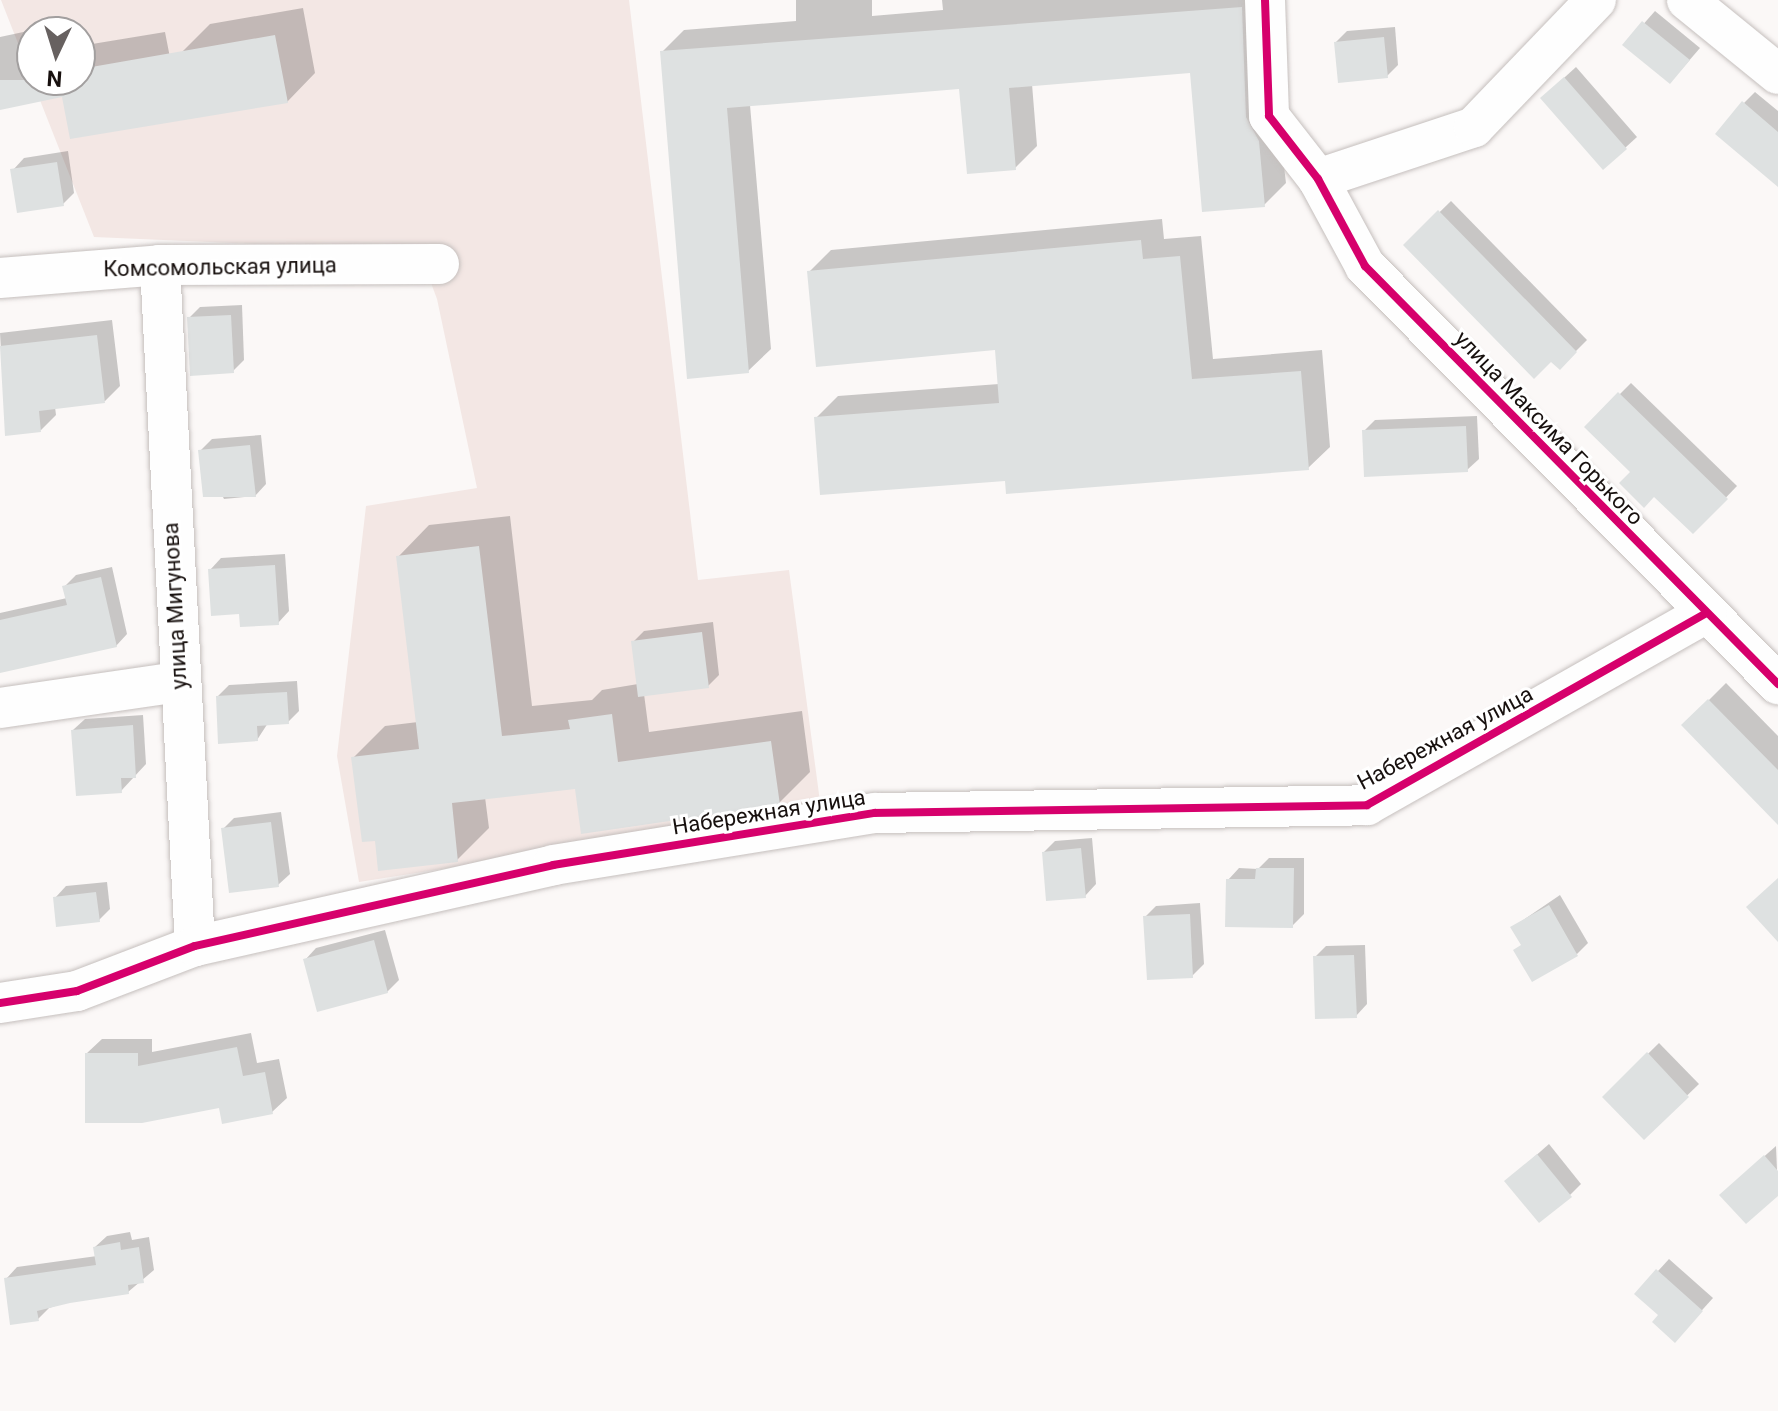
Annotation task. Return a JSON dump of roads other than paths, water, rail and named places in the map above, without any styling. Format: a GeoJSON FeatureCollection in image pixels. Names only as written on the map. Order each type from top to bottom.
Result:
{"type":"FeatureCollection","features":[{"type":"Feature","properties":{"kind":"street","name":"улица Максима Горького"},"geometry":{"type":"LineString","coordinates":[[1265,0],[1269,116],[1318,179],[1365,266],[1778,684]]}},
{"type":"Feature","properties":{"kind":"street"},"geometry":{"type":"LineString","coordinates":[[1318,179],[1474,127],[1596,0]]}},
{"type":"Feature","properties":{"kind":"street"},"geometry":{"type":"LineString","coordinates":[[1687,0],[1778,74]]}},
{"type":"Feature","properties":{"kind":"street","name":"Комсомольская улица"},"geometry":{"type":"LineString","coordinates":[[0,278],[160,265],[439,264]]}},
{"type":"Feature","properties":{"kind":"street","name":"улица Мигунова"},"geometry":{"type":"LineString","coordinates":[[160,265],[178,682],[195,946]]}},
{"type":"Feature","properties":{"kind":"street","name":"Набережная улица"},"geometry":{"type":"LineString","coordinates":[[0,1003],[77,991],[195,946],[553,865],[875,813],[1367,805],[1706,613]]}},
{"type":"Feature","properties":{"kind":"street"},"geometry":{"type":"LineString","coordinates":[[0,708],[178,682]]}}]}
